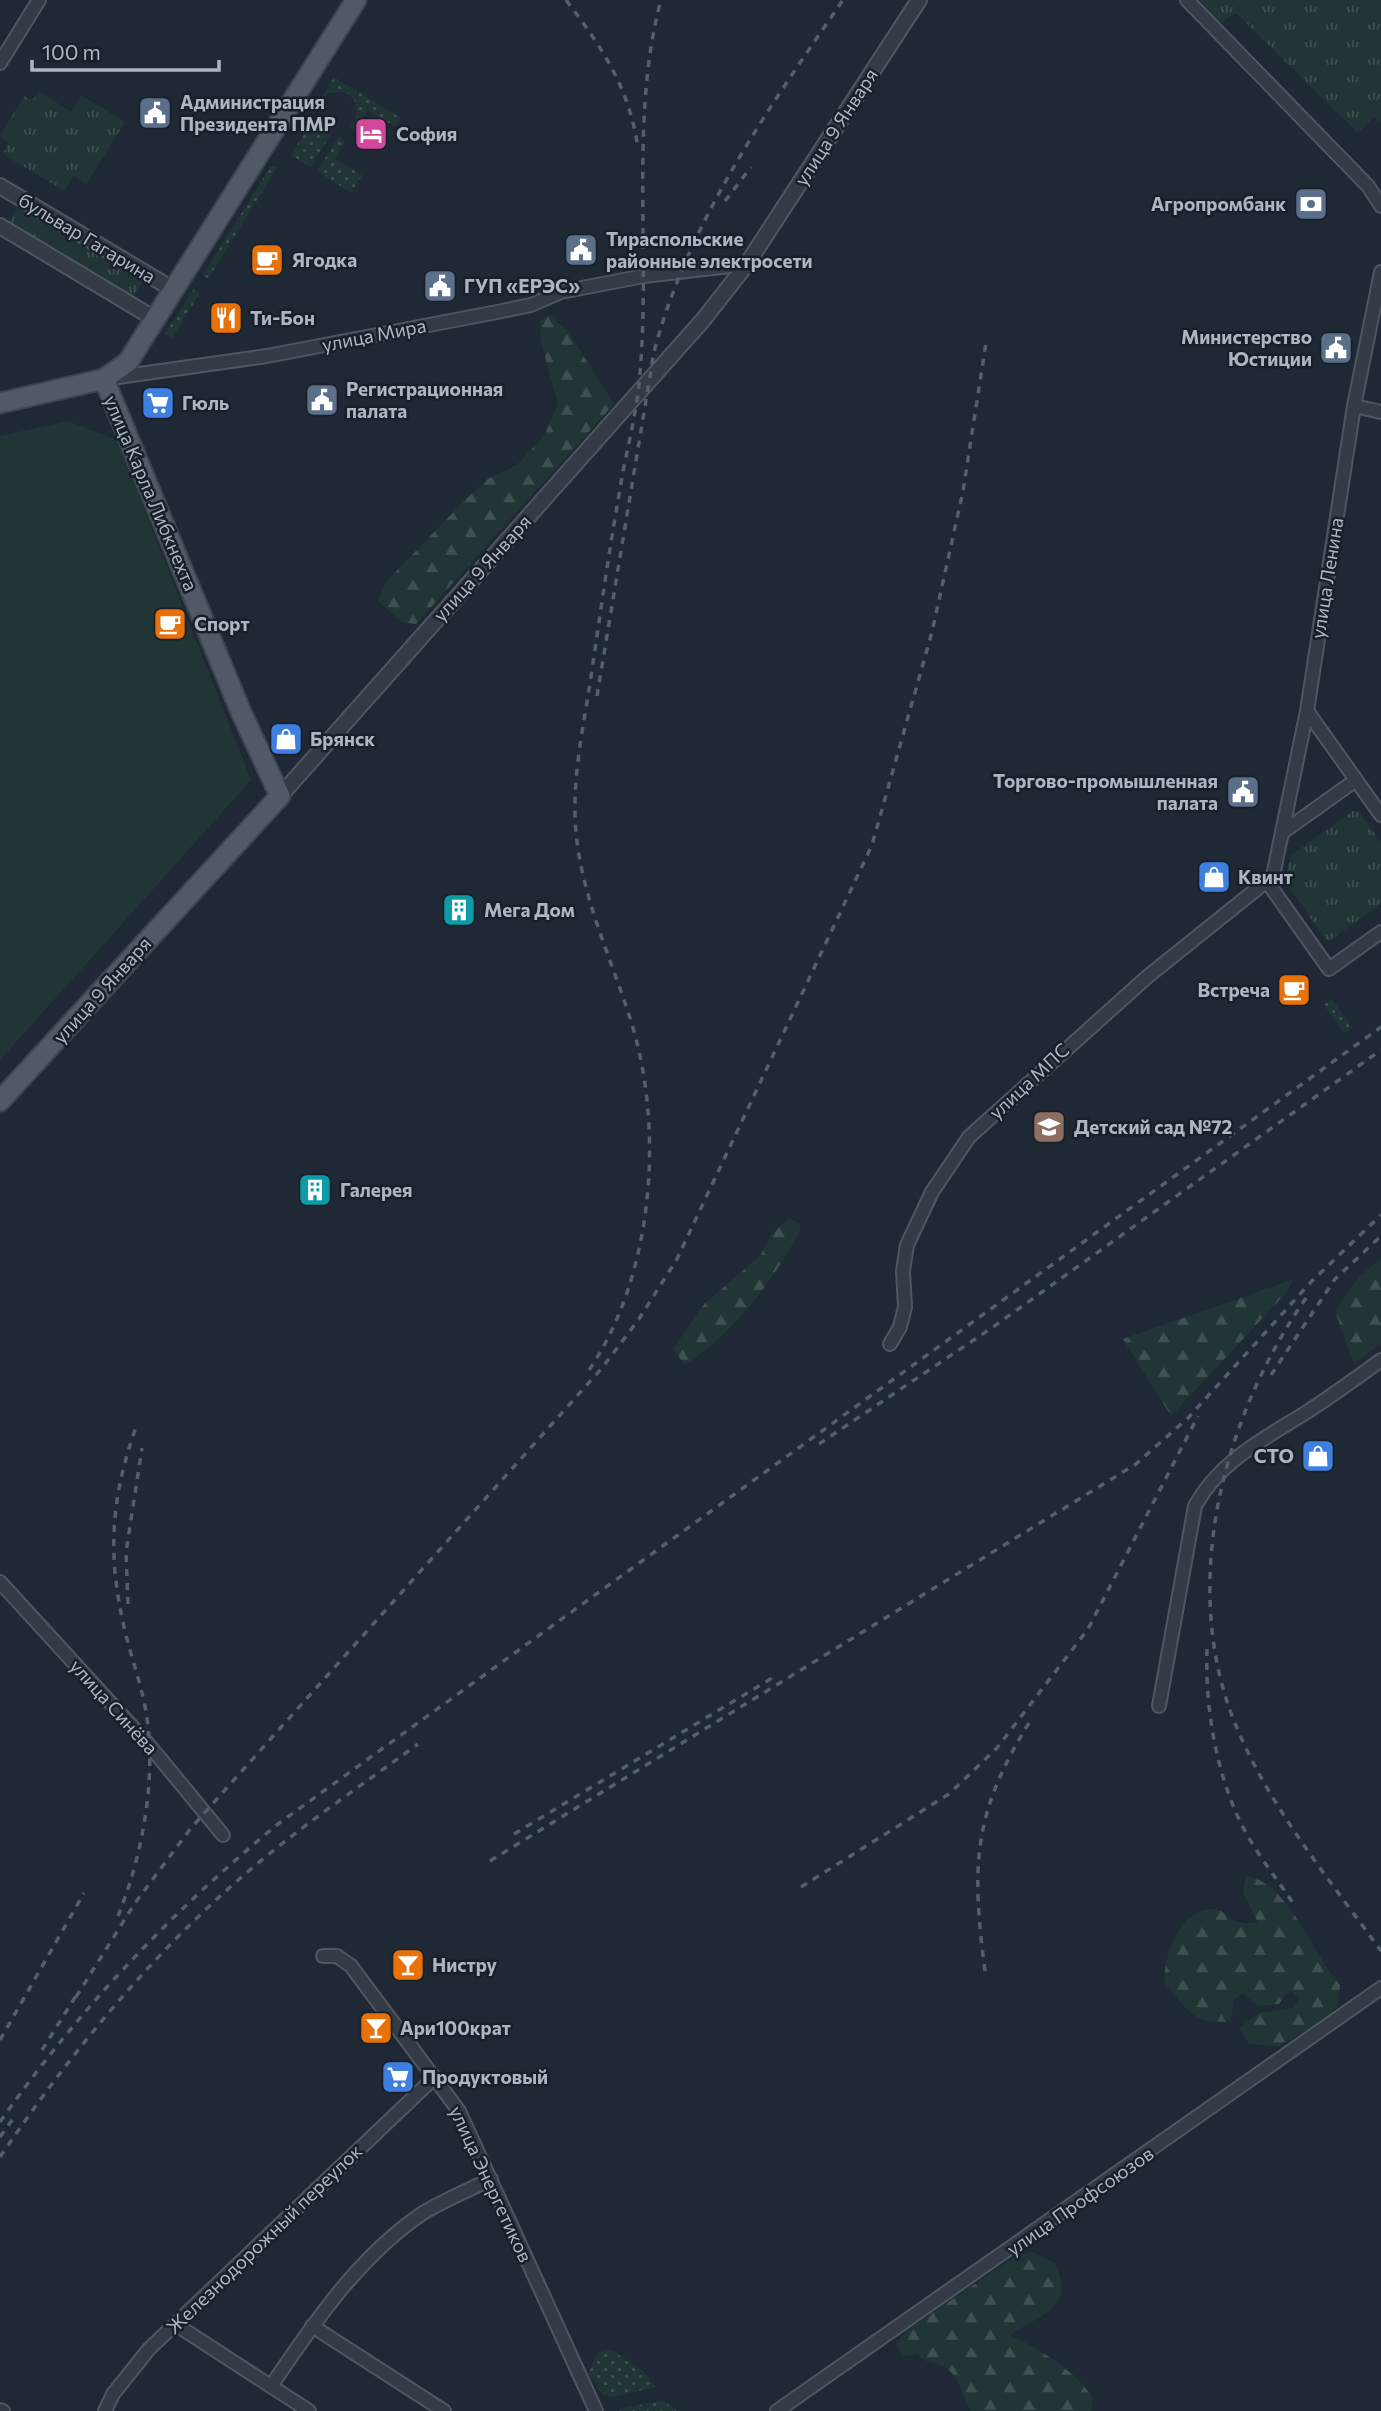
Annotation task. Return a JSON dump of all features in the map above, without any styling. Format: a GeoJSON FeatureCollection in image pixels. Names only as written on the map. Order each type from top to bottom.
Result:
{"type":"FeatureCollection","features":[{"type":"Feature","properties":{"kind":"main road","name":"улица Карла Либкнехта"},"geometry":{"type":"LineString","coordinates":[[280,796],[241,712],[104,379],[128,362],[356,0]]}},
{"type":"Feature","properties":{"kind":"main road","name":"улица Мира"},"geometry":{"type":"LineString","coordinates":[[0,403],[104,379]]}},
{"type":"Feature","properties":{"kind":"main road","name":"улица 9 Января"},"geometry":{"type":"LineString","coordinates":[[0,1101],[280,796]]}},
{"type":"Feature","properties":{"kind":"street"},"geometry":{"type":"LineString","coordinates":[[0,63],[39,0]]}},
{"type":"Feature","properties":{"kind":"street","name":"улица 9 Января"},"geometry":{"type":"LineString","coordinates":[[280,796],[694,330],[747,264],[919,0]]}},
{"type":"Feature","properties":{"kind":"street"},"geometry":{"type":"LineString","coordinates":[[1187,0],[1379,196]]}},
{"type":"Feature","properties":{"kind":"street","name":"бульвар Гагарина"},"geometry":{"type":"LineString","coordinates":[[0,186],[174,290]]}},
{"type":"Feature","properties":{"kind":"street","name":"бульвар Гагарина"},"geometry":{"type":"LineString","coordinates":[[0,226],[155,319]]}},
{"type":"Feature","properties":{"kind":"street","name":"улица Мира"},"geometry":{"type":"LineString","coordinates":[[104,379],[267,356],[531,305],[561,292],[644,276],[747,264]]}},
{"type":"Feature","properties":{"kind":"street","name":"улица Ленина"},"geometry":{"type":"LineString","coordinates":[[1268,883],[1277,863],[1307,710],[1354,406],[1381,272]]}},
{"type":"Feature","properties":{"kind":"street"},"geometry":{"type":"LineString","coordinates":[[1354,406],[1381,412]]}},
{"type":"Feature","properties":{"kind":"street"},"geometry":{"type":"LineString","coordinates":[[1307,710],[1381,815]]}},
{"type":"Feature","properties":{"kind":"street"},"geometry":{"type":"LineString","coordinates":[[1283,832],[1356,780]]}},
{"type":"Feature","properties":{"kind":"street"},"geometry":{"type":"LineString","coordinates":[[1268,883],[1329,969],[1381,932]]}},
{"type":"Feature","properties":{"kind":"street","name":"улица МПС"},"geometry":{"type":"LineString","coordinates":[[890,1344],[900,1327],[905,1307],[902,1271],[907,1245],[932,1192],[969,1137],[1136,986],[1268,883]]}},
{"type":"Feature","properties":{"kind":"street"},"geometry":{"type":"LineString","coordinates":[[1159,1706],[1195,1506],[1206,1486],[1229,1462],[1333,1395],[1381,1360]]}},
{"type":"Feature","properties":{"kind":"street","name":"улица Синёва"},"geometry":{"type":"LineString","coordinates":[[0,1582],[149,1745],[223,1835]]}},
{"type":"Feature","properties":{"kind":"street","name":"улица Энергетиков"},"geometry":{"type":"LineString","coordinates":[[323,1956],[337,1956],[351,1966],[459,2111],[596,2411]]}},
{"type":"Feature","properties":{"kind":"street","name":"улица Профсоюзов"},"geometry":{"type":"LineString","coordinates":[[777,2411],[1381,1988]]}},
{"type":"Feature","properties":{"kind":"street","name":"Железнодорожный переулок"},"geometry":{"type":"LineString","coordinates":[[104,2411],[127,2376],[175,2324],[435,2077]]}},
{"type":"Feature","properties":{"kind":"street"},"geometry":{"type":"LineString","coordinates":[[271,2386],[312,2326],[390,2239],[424,2212],[491,2179]]}},
{"type":"Feature","properties":{"kind":"street"},"geometry":{"type":"LineString","coordinates":[[175,2324],[309,2411]]}},
{"type":"Feature","properties":{"kind":"street"},"geometry":{"type":"LineString","coordinates":[[312,2326],[444,2411]]}},
{"type":"Feature","properties":{"kind":"green space"},"geometry":{"type":"Polygon","coordinates":[[[1199,0],[1381,0],[1381,123],[1374,117],[1358,133],[1236,13],[1220,24],[1199,0]]]}},
{"type":"Feature","properties":{"kind":"green space"},"geometry":{"type":"Polygon","coordinates":[[[334,77],[401,118],[396,127],[368,111],[356,130],[350,126],[356,117],[357,108],[353,99],[344,92],[328,93],[318,109],[316,107],[334,77]]]}},
{"type":"Feature","properties":{"kind":"green space"},"geometry":{"type":"Polygon","coordinates":[[[39,91],[71,112],[81,95],[125,122],[86,184],[74,176],[64,191],[3,154],[9,143],[0,136],[24,96],[32,101],[39,91]]]}},
{"type":"Feature","properties":{"kind":"green space"},"geometry":{"type":"Polygon","coordinates":[[[314,118],[332,133],[310,167],[291,155],[314,118]]]}},
{"type":"Feature","properties":{"kind":"green space"},"geometry":{"type":"Polygon","coordinates":[[[339,137],[345,142],[335,159],[362,175],[351,193],[317,171],[339,137]]]}},
{"type":"Feature","properties":{"kind":"green space"},"geometry":{"type":"Polygon","coordinates":[[[271,166],[278,166],[208,279],[203,275],[271,166]]]}},
{"type":"Feature","properties":{"kind":"green space"},"geometry":{"type":"Polygon","coordinates":[[[20,203],[145,278],[132,298],[8,223],[20,203]]]}},
{"type":"Feature","properties":{"kind":"green space"},"geometry":{"type":"Polygon","coordinates":[[[194,289],[200,293],[172,338],[165,334],[194,289]]]}},
{"type":"Feature","properties":{"kind":"green space"},"geometry":{"type":"Polygon","coordinates":[[[549,315],[569,333],[614,404],[416,624],[402,622],[378,601],[385,583],[468,497],[489,478],[516,466],[544,436],[558,404],[541,342],[540,321],[549,315]]]}},
{"type":"Feature","properties":{"kind":"green space"},"geometry":{"type":"Polygon","coordinates":[[[68,421],[117,440],[251,780],[0,1060],[0,436],[68,421]]]}},
{"type":"Feature","properties":{"kind":"green space"},"geometry":{"type":"Polygon","coordinates":[[[1353,811],[1359,812],[1381,842],[1381,904],[1330,940],[1325,939],[1285,881],[1291,855],[1353,811]]]}},
{"type":"Feature","properties":{"kind":"green space"},"geometry":{"type":"Polygon","coordinates":[[[1332,999],[1352,1027],[1344,1033],[1324,1005],[1332,999]]]}},
{"type":"Feature","properties":{"kind":"green space"},"geometry":{"type":"Polygon","coordinates":[[[789,1218],[800,1224],[800,1231],[777,1270],[736,1322],[685,1365],[673,1349],[705,1303],[760,1256],[771,1235],[789,1218]]]}},
{"type":"Feature","properties":{"kind":"green space"},"geometry":{"type":"Polygon","coordinates":[[[1381,1259],[1381,1343],[1354,1364],[1335,1311],[1359,1277],[1381,1259]]]}},
{"type":"Feature","properties":{"kind":"green space"},"geometry":{"type":"Polygon","coordinates":[[[1292,1280],[1287,1292],[1171,1416],[1123,1339],[1292,1280]]]}},
{"type":"Feature","properties":{"kind":"green space"},"geometry":{"type":"Polygon","coordinates":[[[1246,1876],[1261,1881],[1275,1891],[1299,1921],[1340,1985],[1338,2005],[1326,2019],[1279,2046],[1249,2044],[1240,2028],[1259,2013],[1293,2008],[1300,1999],[1293,1992],[1287,1993],[1279,2004],[1258,2006],[1243,1993],[1234,1999],[1231,2021],[1218,2022],[1192,2014],[1165,1983],[1170,1949],[1182,1926],[1200,1911],[1215,1909],[1238,1922],[1258,1923],[1243,1892],[1246,1876]]]}},
{"type":"Feature","properties":{"kind":"green space"},"geometry":{"type":"Polygon","coordinates":[[[1032,2252],[1055,2263],[1061,2291],[1052,2309],[1010,2335],[1045,2354],[1077,2378],[1093,2398],[1091,2411],[971,2411],[951,2372],[917,2354],[902,2356],[896,2343],[909,2329],[1013,2258],[1032,2252]]]}},
{"type":"Feature","properties":{"kind":"green space"},"geometry":{"type":"Polygon","coordinates":[[[612,2350],[644,2372],[656,2387],[612,2397],[603,2395],[588,2374],[597,2353],[612,2350]]]}},
{"type":"Feature","properties":{"kind":"green space"},"geometry":{"type":"Polygon","coordinates":[[[662,2400],[677,2411],[619,2411],[621,2409],[662,2400]]]}},
{"type":"Feature","properties":{"kind":"railway"},"geometry":{"type":"LineString","coordinates":[[566,0],[602,52],[621,88],[638,149]]}},
{"type":"Feature","properties":{"kind":"railway"},"geometry":{"type":"LineString","coordinates":[[589,1370],[611,1332],[628,1290],[640,1246],[650,1152],[648,1106],[641,1061],[630,1018],[595,919],[581,868],[575,800],[579,753],[608,564],[638,392],[643,295],[643,144],[651,46],[661,0]]}},
{"type":"Feature","properties":{"kind":"railway"},"geometry":{"type":"LineString","coordinates":[[597,696],[654,352],[669,304],[687,257],[733,168],[843,0]]}},
{"type":"Feature","properties":{"kind":"railway"},"geometry":{"type":"LineString","coordinates":[[725,201],[751,167]]}},
{"type":"Feature","properties":{"kind":"railway"},"geometry":{"type":"LineString","coordinates":[[76,1997],[135,1903],[191,1828],[602,1368],[639,1319],[677,1259],[872,845],[932,632],[963,491],[986,343]]}},
{"type":"Feature","properties":{"kind":"railway"},"geometry":{"type":"LineString","coordinates":[[0,2122],[61,2040],[128,1964],[201,1892],[278,1824],[1381,1027]]}},
{"type":"Feature","properties":{"kind":"railway"},"geometry":{"type":"LineString","coordinates":[[819,1444],[993,1327],[1381,1050]]}},
{"type":"Feature","properties":{"kind":"railway"},"geometry":{"type":"LineString","coordinates":[[490,1861],[1136,1464],[1188,1418],[1311,1282],[1381,1215]]}},
{"type":"Feature","properties":{"kind":"railway"},"geometry":{"type":"LineString","coordinates":[[1271,1375],[1335,1279],[1381,1236]]}},
{"type":"Feature","properties":{"kind":"railway"},"geometry":{"type":"LineString","coordinates":[[1306,1298],[1277,1344],[1253,1393],[1233,1444],[1219,1498],[1211,1552],[1210,1607],[1217,1661],[1231,1713],[1245,1745],[1261,1777],[1298,1837],[1381,1951]]}},
{"type":"Feature","properties":{"kind":"railway"},"geometry":{"type":"LineString","coordinates":[[801,1887],[949,1794],[997,1748],[1088,1629],[1198,1416]]}},
{"type":"Feature","properties":{"kind":"railway"},"geometry":{"type":"LineString","coordinates":[[118,1916],[140,1844],[150,1768],[147,1718],[120,1607],[114,1555],[116,1505],[136,1427]]}},
{"type":"Feature","properties":{"kind":"railway"},"geometry":{"type":"LineString","coordinates":[[128,1604],[126,1552],[142,1448]]}},
{"type":"Feature","properties":{"kind":"railway"},"geometry":{"type":"LineString","coordinates":[[1207,1649],[1213,1735],[1230,1798],[1250,1840],[1293,1903]]}},
{"type":"Feature","properties":{"kind":"railway"},"geometry":{"type":"LineString","coordinates":[[514,1834],[777,1675]]}},
{"type":"Feature","properties":{"kind":"railway"},"geometry":{"type":"LineString","coordinates":[[985,1971],[978,1899],[981,1839],[998,1782],[1012,1751],[1032,1718]]}},
{"type":"Feature","properties":{"kind":"railway"},"geometry":{"type":"LineString","coordinates":[[0,2157],[85,2041],[181,1934],[271,1852],[418,1744]]}},
{"type":"Feature","properties":{"kind":"railway"},"geometry":{"type":"LineString","coordinates":[[0,2040],[84,1893]]}},
{"type":"Feature","properties":{"kind":"railway"},"geometry":{"type":"LineString","coordinates":[[42,2050],[79,1991]]}},
{"type":"Feature","properties":{"kind":"railway"},"geometry":{"type":"LineString","coordinates":[[0,2137],[15,2116]]}},
{"type":"Feature","properties":{"kind":"place","name":"Администрация Президента ПМР"},"geometry":{"type":"Point","coordinates":[155,113]}},
{"type":"Feature","properties":{"kind":"place","name":"София"},"geometry":{"type":"Point","coordinates":[371,134]}},
{"type":"Feature","properties":{"kind":"place","name":"Агропромбанк"},"geometry":{"type":"Point","coordinates":[1311,204]}},
{"type":"Feature","properties":{"kind":"place","name":"Тираспольские районные электросети"},"geometry":{"type":"Point","coordinates":[581,250]}},
{"type":"Feature","properties":{"kind":"place","name":"Ягодка"},"geometry":{"type":"Point","coordinates":[267,260]}},
{"type":"Feature","properties":{"kind":"place","name":"ГУП «ЕРЭС»"},"geometry":{"type":"Point","coordinates":[440,286]}},
{"type":"Feature","properties":{"kind":"place","name":"Ти-Бон"},"geometry":{"type":"Point","coordinates":[226,318]}},
{"type":"Feature","properties":{"kind":"place","name":"Министерство Юстиции"},"geometry":{"type":"Point","coordinates":[1336,348]}},
{"type":"Feature","properties":{"kind":"place","name":"Регистрационная палата"},"geometry":{"type":"Point","coordinates":[322,400]}},
{"type":"Feature","properties":{"kind":"place","name":"Гюль"},"geometry":{"type":"Point","coordinates":[158,403]}},
{"type":"Feature","properties":{"kind":"place","name":"Спорт"},"geometry":{"type":"Point","coordinates":[170,624]}},
{"type":"Feature","properties":{"kind":"place","name":"Брянск"},"geometry":{"type":"Point","coordinates":[286,739]}},
{"type":"Feature","properties":{"kind":"place","name":"Торгово-промышленная палата"},"geometry":{"type":"Point","coordinates":[1243,792]}},
{"type":"Feature","properties":{"kind":"place","name":"Квинт"},"geometry":{"type":"Point","coordinates":[1214,877]}},
{"type":"Feature","properties":{"kind":"place","name":"Мега Дом"},"geometry":{"type":"Point","coordinates":[459,910]}},
{"type":"Feature","properties":{"kind":"place","name":"Встреча"},"geometry":{"type":"Point","coordinates":[1294,990]}},
{"type":"Feature","properties":{"kind":"place","name":"Детский сад №72"},"geometry":{"type":"Point","coordinates":[1049,1127]}},
{"type":"Feature","properties":{"kind":"place","name":"Галерея"},"geometry":{"type":"Point","coordinates":[315,1190]}},
{"type":"Feature","properties":{"kind":"place","name":"СТО"},"geometry":{"type":"Point","coordinates":[1318,1456]}},
{"type":"Feature","properties":{"kind":"place","name":"Нистру"},"geometry":{"type":"Point","coordinates":[408,1965]}},
{"type":"Feature","properties":{"kind":"place","name":"Ари100крат"},"geometry":{"type":"Point","coordinates":[376,2028]}},
{"type":"Feature","properties":{"kind":"place","name":"Продуктовый"},"geometry":{"type":"Point","coordinates":[398,2077]}}]}
